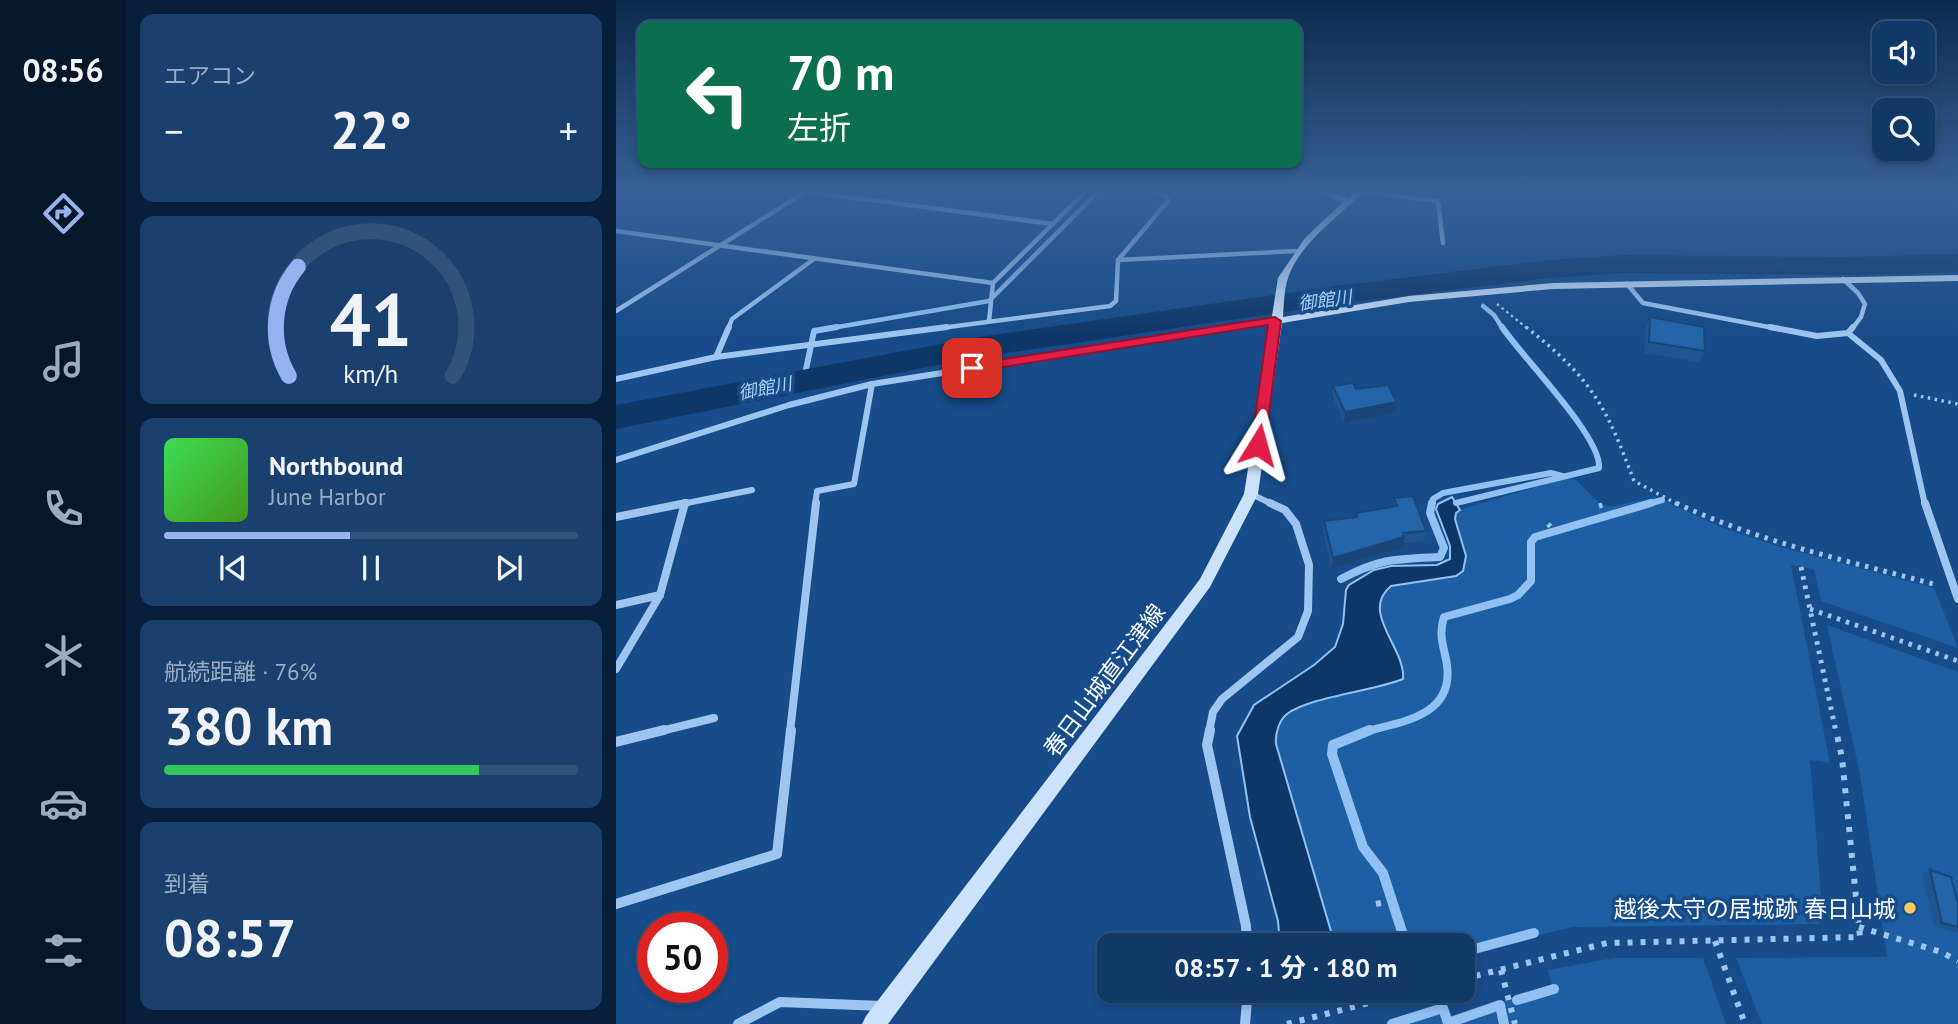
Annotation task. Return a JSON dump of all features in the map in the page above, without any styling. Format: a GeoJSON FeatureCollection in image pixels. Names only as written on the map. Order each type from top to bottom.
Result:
{"type":"FeatureCollection","features":[{"type":"Feature","properties":{"kind":"main road"},"geometry":{"type":"LineString","coordinates":[[1296,251],[1309,239]]}},
{"type":"Feature","properties":{"kind":"main road","name":"春日山城直江津線"},"geometry":{"type":"LineString","coordinates":[[874,1024],[1205,583],[1251,494],[1276,313],[1283,278],[1296,251]]}},
{"type":"Feature","properties":{"kind":"main road"},"geometry":{"type":"LineString","coordinates":[[1276,313],[1485,290],[1627,284],[1958,278]]}},
{"type":"Feature","properties":{"kind":"street"},"geometry":{"type":"LineString","coordinates":[[671,239],[993,283]]}},
{"type":"Feature","properties":{"kind":"street"},"geometry":{"type":"LineString","coordinates":[[617,310],[732,239]]}},
{"type":"Feature","properties":{"kind":"street"},"geometry":{"type":"LineString","coordinates":[[989,321],[993,283],[1038,239]]}},
{"type":"Feature","properties":{"kind":"street"},"geometry":{"type":"LineString","coordinates":[[616,379],[716,356],[1110,306],[1116,301],[1118,260],[1136,239]]}},
{"type":"Feature","properties":{"kind":"street"},"geometry":{"type":"LineString","coordinates":[[1442,239],[1443,243]]}},
{"type":"Feature","properties":{"kind":"street"},"geometry":{"type":"LineString","coordinates":[[1118,260],[1296,251]]}},
{"type":"Feature","properties":{"kind":"street"},"geometry":{"type":"LineString","coordinates":[[716,356],[733,319],[814,259]]}},
{"type":"Feature","properties":{"kind":"street"},"geometry":{"type":"LineString","coordinates":[[1627,284],[1643,303],[1816,336],[1848,332],[1863,314],[1866,305],[1863,295],[1843,279]]}},
{"type":"Feature","properties":{"kind":"street"},"geometry":{"type":"LineString","coordinates":[[616,460],[789,405],[872,384],[1276,313]]}},
{"type":"Feature","properties":{"kind":"street"},"geometry":{"type":"LineString","coordinates":[[1848,332],[1881,360],[1900,391],[1922,495],[1958,599]]}},
{"type":"Feature","properties":{"kind":"street"},"geometry":{"type":"LineString","coordinates":[[616,904],[777,855],[817,491],[854,484],[872,384]]}},
{"type":"Feature","properties":{"kind":"street"},"geometry":{"type":"LineString","coordinates":[[616,517],[752,490]]}},
{"type":"Feature","properties":{"kind":"street"},"geometry":{"type":"LineString","coordinates":[[1246,933],[1208,745],[1209,734],[1213,712],[1222,699],[1298,637],[1308,611],[1309,565],[1296,524],[1291,517],[1285,510],[1251,494]]}},
{"type":"Feature","properties":{"kind":"street"},"geometry":{"type":"LineString","coordinates":[[616,669],[660,595],[685,503]]}},
{"type":"Feature","properties":{"kind":"street"},"geometry":{"type":"LineString","coordinates":[[616,605],[660,595]]}},
{"type":"Feature","properties":{"kind":"street"},"geometry":{"type":"LineString","coordinates":[[616,742],[714,718]]}},
{"type":"Feature","properties":{"kind":"street"},"geometry":{"type":"LineString","coordinates":[[738,1024],[780,1002],[887,1007]]}},
{"type":"Feature","properties":{"kind":"street"},"geometry":{"type":"LineString","coordinates":[[1245,1024],[1247,1003]]}},
{"type":"Feature","properties":{"kind":"path"},"geometry":{"type":"LineString","coordinates":[[1485,290],[1498,305],[1571,365],[1592,388],[1609,418],[1634,481],[1639,486],[1716,522],[1783,544],[1955,590]]}},
{"type":"Feature","properties":{"kind":"path"},"geometry":{"type":"LineString","coordinates":[[1900,391],[1958,404]]}},
{"type":"Feature","properties":{"kind":"path"},"geometry":{"type":"LineString","coordinates":[[1475,976],[1607,943],[1860,937],[1842,758],[1801,568]]}},
{"type":"Feature","properties":{"kind":"path"},"geometry":{"type":"LineString","coordinates":[[1810,609],[1958,661]]}},
{"type":"Feature","properties":{"kind":"path"},"geometry":{"type":"LineString","coordinates":[[1377,904],[1386,902]]}},
{"type":"Feature","properties":{"kind":"path"},"geometry":{"type":"LineString","coordinates":[[1859,927],[1941,952],[1958,961]]}},
{"type":"Feature","properties":{"kind":"path"},"geometry":{"type":"LineString","coordinates":[[1715,941],[1745,1024]]}},
{"type":"Feature","properties":{"kind":"path"},"geometry":{"type":"LineString","coordinates":[[1501,970],[1515,1024]]}},
{"type":"Feature","properties":{"kind":"path"},"geometry":{"type":"LineString","coordinates":[[1287,1024],[1369,1003]]}},
{"type":"Feature","properties":{"kind":"shaded area"},"geometry":{"type":"Polygon","coordinates":[[[1566,478],[1576,480],[1599,503],[1610,507],[1655,497],[1723,528],[1781,547],[1934,588],[1958,648],[1821,601],[1814,569],[1791,565],[1830,763],[1810,760],[1823,921],[1817,924],[1572,927],[1475,951],[1475,933],[1331,933],[1276,744],[1277,731],[1287,713],[1308,704],[1400,681],[1403,668],[1378,607],[1383,593],[1396,584],[1455,575],[1463,571],[1466,556],[1455,519],[1455,514],[1460,510],[1566,478]]]}},
{"type":"Feature","properties":{"kind":"shaded area"},"geometry":{"type":"Polygon","coordinates":[[[1452,497],[1460,510],[1455,519],[1466,556],[1463,571],[1456,576],[1391,586],[1382,596],[1382,619],[1398,655],[1403,679],[1297,708],[1284,717],[1278,728],[1276,744],[1331,933],[1279,933],[1250,817],[1237,736],[1254,705],[1314,665],[1335,647],[1343,624],[1346,590],[1349,585],[1374,570],[1391,566],[1437,565],[1450,559],[1450,546],[1436,509],[1438,504],[1452,497]]]}},
{"type":"Feature","properties":{"kind":"shaded area"},"geometry":{"type":"Polygon","coordinates":[[[1827,625],[1958,672],[1958,1024],[1762,1024],[1736,958],[1887,957],[1860,774],[1827,625]]]}},
{"type":"Feature","properties":{"kind":"shaded area"},"geometry":{"type":"Polygon","coordinates":[[[1614,958],[1703,958],[1726,1024],[1405,1024],[1448,1010],[1450,1017],[1552,986],[1548,970],[1614,958]]]}},
{"type":"Feature","properties":{"kind":"building"},"geometry":{"type":"Polygon","coordinates":[[[1650,317],[1704,327],[1705,351],[1649,342],[1650,317]]]}},
{"type":"Feature","properties":{"kind":"building"},"geometry":{"type":"Polygon","coordinates":[[[1353,383],[1356,389],[1388,385],[1397,402],[1345,412],[1333,386],[1353,383]]]}},
{"type":"Feature","properties":{"kind":"building"},"geometry":{"type":"Polygon","coordinates":[[[1413,496],[1426,531],[1403,533],[1404,537],[1333,558],[1324,521],[1357,517],[1356,513],[1397,506],[1394,498],[1413,496]]]}},
{"type":"Feature","properties":{"kind":"building"},"geometry":{"type":"Polygon","coordinates":[[[1930,870],[1951,877],[1958,904],[1958,927],[1942,923],[1930,870]]]}},
{"type":"Feature","properties":{"kind":"waterway"},"geometry":{"type":"LineString","coordinates":[[826,329],[989,301],[1051,239]]}},
{"type":"Feature","properties":{"kind":"waterway","name":"御館川"},"geometry":{"type":"LineString","coordinates":[[616,417],[973,348],[1344,294],[1550,269],[1624,264],[1844,266],[1958,263]]}},
{"type":"Feature","properties":{"kind":"waterway"},"geometry":{"type":"LineString","coordinates":[[1483,306],[1494,315],[1503,329]]}},
{"type":"Feature","properties":{"kind":"waterway"},"geometry":{"type":"LineString","coordinates":[[804,379],[814,331],[837,327]]}},
{"type":"Feature","properties":{"kind":"waterway"},"geometry":{"type":"LineString","coordinates":[[1456,503],[1599,468],[1597,454],[1575,418],[1502,327]]}},
{"type":"Feature","properties":{"kind":"waterway"},"geometry":{"type":"LineString","coordinates":[[1432,505],[1433,499],[1443,493],[1551,473],[1562,476]]}},
{"type":"Feature","properties":{"kind":"waterway"},"geometry":{"type":"LineString","coordinates":[[1645,505],[1662,500]]}},
{"type":"Feature","properties":{"kind":"waterway"},"geometry":{"type":"LineString","coordinates":[[1341,579],[1367,567],[1389,561],[1440,557],[1444,548],[1430,513],[1432,503]]}},
{"type":"Feature","properties":{"kind":"waterway"},"geometry":{"type":"LineString","coordinates":[[1369,730],[1422,714],[1442,696],[1447,682],[1442,636],[1444,617],[1518,595],[1531,581],[1531,542],[1535,537],[1651,503]]}},
{"type":"Feature","properties":{"kind":"waterway"},"geometry":{"type":"LineString","coordinates":[[1363,732],[1369,730]]}},
{"type":"Feature","properties":{"kind":"waterway"},"geometry":{"type":"LineString","coordinates":[[1369,730],[1333,745],[1332,754],[1363,847],[1383,873],[1402,933]]}},
{"type":"Feature","properties":{"kind":"waterway"},"geometry":{"type":"LineString","coordinates":[[1475,949],[1534,933]]}},
{"type":"Feature","properties":{"kind":"waterway"},"geometry":{"type":"LineString","coordinates":[[1517,1000],[1554,989]]}},
{"type":"Feature","properties":{"kind":"waterway"},"geometry":{"type":"LineString","coordinates":[[1392,1024],[1443,1008],[1448,1023],[1500,1005],[1504,1024]]}},
{"type":"Feature","properties":{"kind":"place","name":"越後太守の居城跡 春日山城"},"geometry":{"type":"Point","coordinates":[1910,908]}},
{"type":"Feature","properties":{"kind":"route"},"geometry":{"type":"LineString","coordinates":[[972,368],[1275,321],[1258,445]]}}]}
